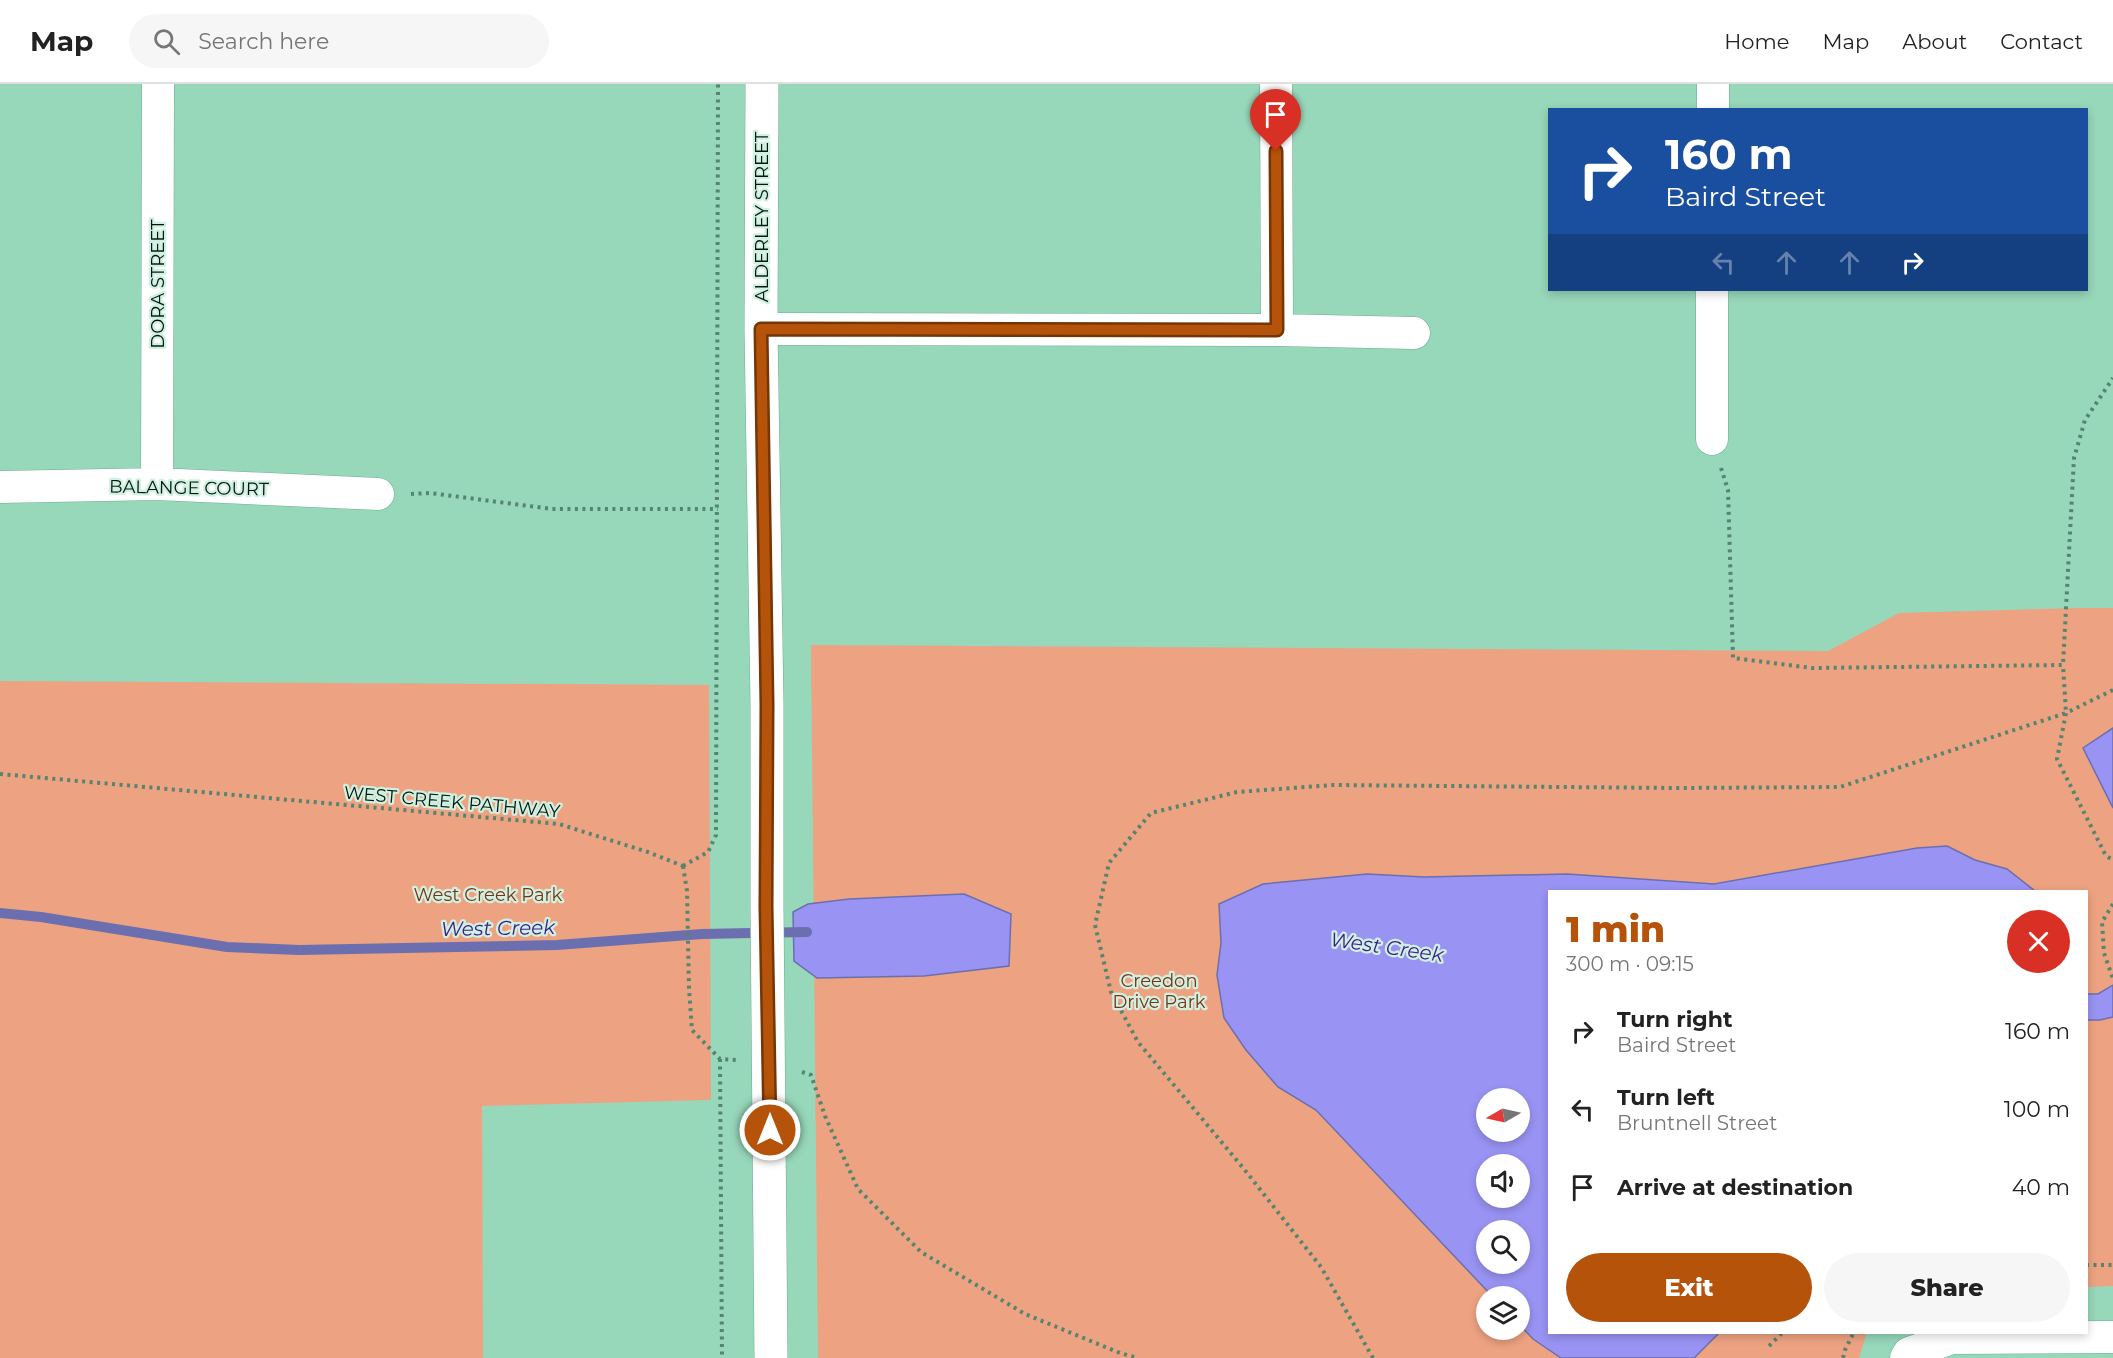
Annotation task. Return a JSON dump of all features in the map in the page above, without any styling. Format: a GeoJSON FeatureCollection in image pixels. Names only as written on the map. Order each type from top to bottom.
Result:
{"type":"FeatureCollection","features":[{"type":"Feature","properties":{"kind":"street","name":"DORA STREET"},"geometry":{"type":"LineString","coordinates":[[157,484],[158,84]]}},
{"type":"Feature","properties":{"kind":"street","name":"ALDERLEY STREET"},"geometry":{"type":"LineString","coordinates":[[762,84],[761,329],[767,705],[766,907],[770,1061],[771,1358]]}},
{"type":"Feature","properties":{"kind":"street"},"geometry":{"type":"LineString","coordinates":[[1276,84],[1277,330]]}},
{"type":"Feature","properties":{"kind":"street"},"geometry":{"type":"LineString","coordinates":[[1713,84],[1713,108]]}},
{"type":"Feature","properties":{"kind":"street"},"geometry":{"type":"LineString","coordinates":[[1712,291],[1712,439]]}},
{"type":"Feature","properties":{"kind":"street"},"geometry":{"type":"LineString","coordinates":[[761,329],[1277,330],[1414,333]]}},
{"type":"Feature","properties":{"kind":"street","name":"BALANGE COURT"},"geometry":{"type":"LineString","coordinates":[[0,487],[157,484],[378,494]]}},
{"type":"Feature","properties":{"kind":"street"},"geometry":{"type":"LineString","coordinates":[[1906,1358],[1909,1353],[1952,1338],[2113,1337]]}},
{"type":"Feature","properties":{"kind":"path"},"geometry":{"type":"LineString","coordinates":[[718,84],[716,835],[708,852],[683,866],[687,891],[692,1030],[720,1059],[722,1358]]}},
{"type":"Feature","properties":{"kind":"path"},"geometry":{"type":"LineString","coordinates":[[2113,378],[2085,420],[2074,458],[2063,665],[2066,713],[2057,759],[2106,856],[2113,860]]}},
{"type":"Feature","properties":{"kind":"path"},"geometry":{"type":"LineString","coordinates":[[1712,439],[1728,490],[1733,658],[1812,668],[2063,665]]}},
{"type":"Feature","properties":{"kind":"path"},"geometry":{"type":"LineString","coordinates":[[378,494],[430,493],[552,509],[718,509]]}},
{"type":"Feature","properties":{"kind":"path"},"geometry":{"type":"LineString","coordinates":[[1372,1358],[1321,1267],[1244,1169],[1138,1042],[1111,992],[1095,925],[1109,863],[1150,813],[1238,792],[1333,784],[1677,788],[1840,787],[2066,713],[2113,690]]}},
{"type":"Feature","properties":{"kind":"path","name":"WEST CREEK PATHWAY"},"geometry":{"type":"LineString","coordinates":[[0,774],[559,824],[648,852],[683,866]]}},
{"type":"Feature","properties":{"kind":"path"},"geometry":{"type":"LineString","coordinates":[[2113,904],[2102,921],[2104,953],[2113,979]]}},
{"type":"Feature","properties":{"kind":"path"},"geometry":{"type":"LineString","coordinates":[[720,1059],[770,1061],[811,1075],[825,1116],[858,1189],[921,1252],[1025,1314],[1120,1353],[1138,1358]]}},
{"type":"Feature","properties":{"kind":"path"},"geometry":{"type":"LineString","coordinates":[[2088,1265],[2113,1265]]}},
{"type":"Feature","properties":{"kind":"path"},"geometry":{"type":"LineString","coordinates":[[1769,1346],[1782,1334]]}},
{"type":"Feature","properties":{"kind":"path"},"geometry":{"type":"LineString","coordinates":[[1843,1358],[1853,1334]]}},
{"type":"Feature","properties":{"kind":"green space","name":"Creedon Drive Park"},"geometry":{"type":"Polygon","coordinates":[[[2113,608],[2113,1286],[2088,1287],[2088,890],[1548,890],[1548,1334],[1866,1334],[1859,1358],[818,1358],[811,645],[1828,651],[1899,613],[2113,608]]]}},
{"type":"Feature","properties":{"kind":"green space","name":"West Creek Park"},"geometry":{"type":"Polygon","coordinates":[[[0,681],[709,685],[711,1100],[482,1106],[483,1358],[0,1358],[0,681]]]}},
{"type":"Feature","properties":{"kind":"water"},"geometry":{"type":"Polygon","coordinates":[[[2113,728],[2113,808],[2083,748],[2113,728]]]}},
{"type":"Feature","properties":{"kind":"water"},"geometry":{"type":"Polygon","coordinates":[[[1947,846],[1975,860],[2007,869],[2034,890],[1548,890],[1548,1334],[1718,1334],[1694,1358],[1561,1358],[1533,1339],[1530,1336],[1530,1286],[1483,1286],[1316,1110],[1278,1087],[1246,1050],[1224,1018],[1217,975],[1221,943],[1219,904],[1263,884],[1367,874],[1424,877],[1567,874],[1714,884],[1917,848],[1947,846]]]}},
{"type":"Feature","properties":{"kind":"water"},"geometry":{"type":"Polygon","coordinates":[[[964,894],[1011,914],[1009,966],[924,976],[817,978],[794,961],[793,912],[808,904],[849,899],[964,894]]]}},
{"type":"Feature","properties":{"kind":"water"},"geometry":{"type":"Polygon","coordinates":[[[2113,985],[2113,1017],[2088,1020],[2088,994],[2098,994],[2113,985]]]}},
{"type":"Feature","properties":{"kind":"waterway","name":"West Creek"},"geometry":{"type":"LineString","coordinates":[[0,913],[41,917],[227,947],[299,950],[557,945],[702,934],[807,932]]}},
{"type":"Feature","properties":{"kind":"route"},"geometry":{"type":"LineString","coordinates":[[770,1130],[761,329],[1277,330],[1276,151]]}}]}
